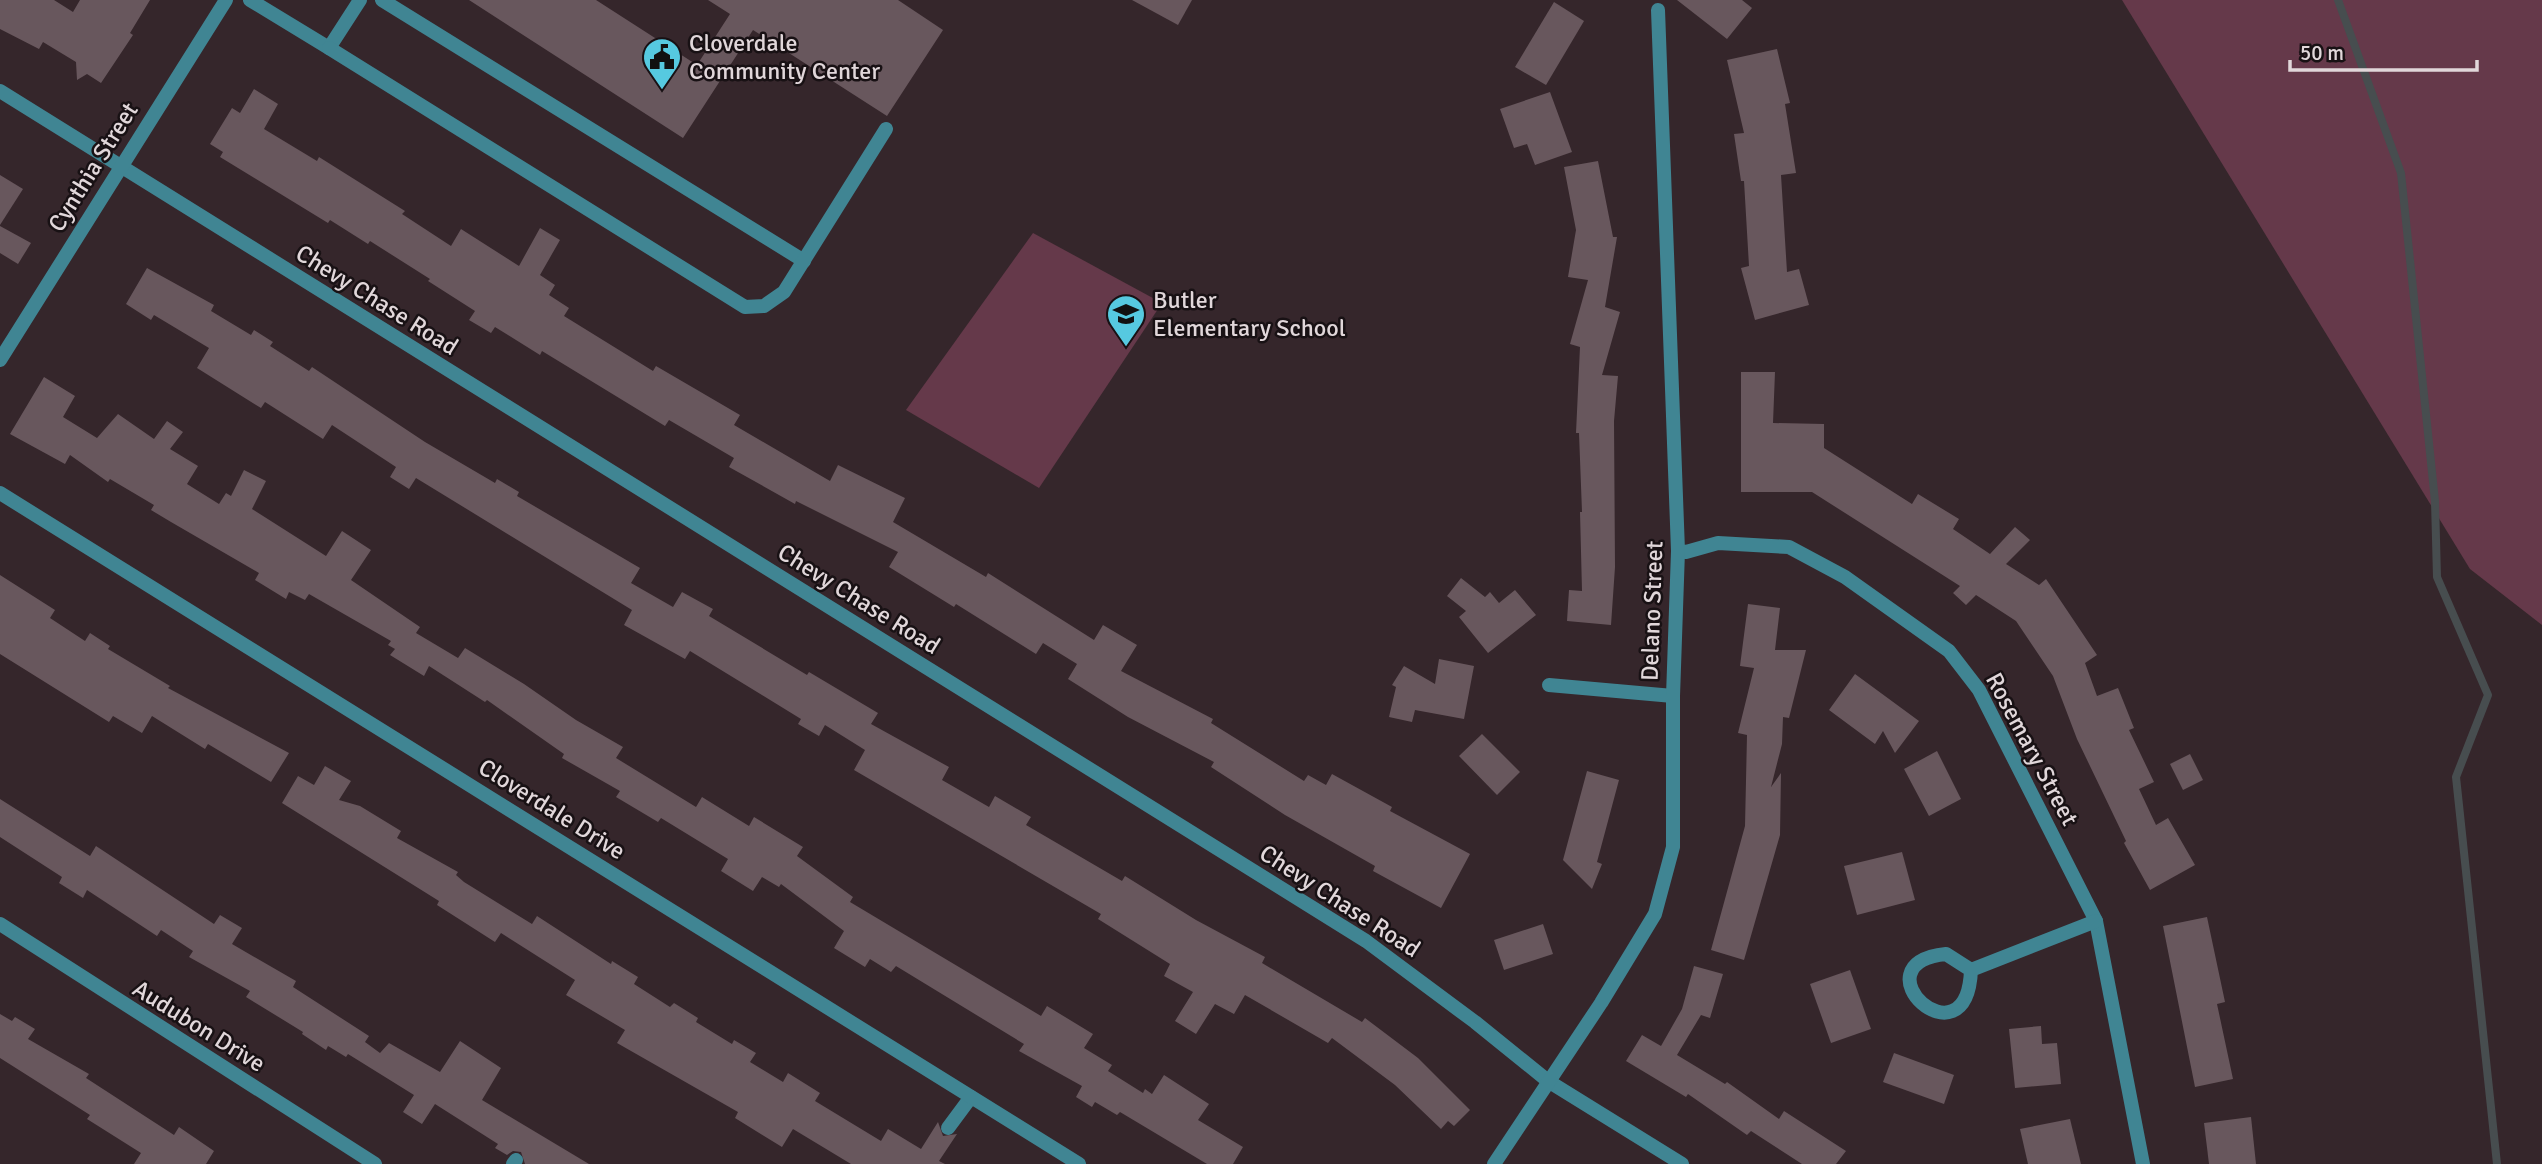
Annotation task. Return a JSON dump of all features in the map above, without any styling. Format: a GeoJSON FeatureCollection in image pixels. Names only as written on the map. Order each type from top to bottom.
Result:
{"type":"FeatureCollection","features":[{"type":"Feature","properties":{"kind":"street","name":"Cynthia Street"},"geometry":{"type":"LineString","coordinates":[[0,359],[226,0]]}},
{"type":"Feature","properties":{"kind":"street"},"geometry":{"type":"LineString","coordinates":[[250,0],[745,307],[756,308],[773,303],[784,292],[886,129]]}},
{"type":"Feature","properties":{"kind":"street"},"geometry":{"type":"LineString","coordinates":[[329,48],[360,0]]}},
{"type":"Feature","properties":{"kind":"street"},"geometry":{"type":"LineString","coordinates":[[382,0],[804,261]]}},
{"type":"Feature","properties":{"kind":"street","name":"Delano Street"},"geometry":{"type":"LineString","coordinates":[[1494,1164],[1655,914],[1673,847],[1672,696],[1678,551],[1658,10]]}},
{"type":"Feature","properties":{"kind":"street","name":"Chevy Chase Road"},"geometry":{"type":"LineString","coordinates":[[0,92],[1366,941],[1475,1022],[1548,1081],[1682,1164]]}},
{"type":"Feature","properties":{"kind":"street","name":"Cloverdale Drive"},"geometry":{"type":"LineString","coordinates":[[0,493],[1079,1164]]}},
{"type":"Feature","properties":{"kind":"street","name":"Rosemary Street"},"geometry":{"type":"LineString","coordinates":[[1678,551],[1686,552],[1718,543],[1789,547],[1845,577],[1949,652],[1979,690],[2096,921],[2143,1164]]}},
{"type":"Feature","properties":{"kind":"street"},"geometry":{"type":"LineString","coordinates":[[1549,685],[1672,696]]}},
{"type":"Feature","properties":{"kind":"street"},"geometry":{"type":"LineString","coordinates":[[1971,970],[2096,921]]}},
{"type":"Feature","properties":{"kind":"street","name":"Audubon Drive"},"geometry":{"type":"LineString","coordinates":[[0,923],[375,1164]]}},
{"type":"Feature","properties":{"kind":"street"},"geometry":{"type":"LineString","coordinates":[[1946,954],[1971,970],[1965,1003],[1953,1011],[1935,1011],[1919,1003],[1913,992],[1910,976],[1916,963],[1930,956],[1946,954]]}},
{"type":"Feature","properties":{"kind":"street"},"geometry":{"type":"LineString","coordinates":[[948,1128],[971,1097]]}},
{"type":"Feature","properties":{"kind":"shaded area"},"geometry":{"type":"Polygon","coordinates":[[[2122,0],[2542,0],[2542,625],[2470,569],[2122,0]]]}},
{"type":"Feature","properties":{"kind":"shaded area"},"geometry":{"type":"Polygon","coordinates":[[[1033,233],[1162,303],[1039,488],[906,410],[1033,233]]]}},
{"type":"Feature","properties":{"kind":"building"},"geometry":{"type":"Polygon","coordinates":[[[0,0],[54,0],[73,12],[80,0],[150,0],[130,33],[133,35],[101,83],[87,74],[77,80],[76,62],[43,42],[39,49],[0,29],[0,0]]]}},
{"type":"Feature","properties":{"kind":"building","name":"Cloverdale Community Center"},"geometry":{"type":"Polygon","coordinates":[[[469,0],[596,0],[697,65],[730,14],[708,0],[898,0],[943,30],[887,116],[753,30],[683,138],[469,0]]]}},
{"type":"Feature","properties":{"kind":"building"},"geometry":{"type":"Polygon","coordinates":[[[1132,0],[1192,0],[1178,25],[1132,0]]]}},
{"type":"Feature","properties":{"kind":"building"},"geometry":{"type":"Polygon","coordinates":[[[1677,0],[1742,0],[1752,8],[1727,39],[1677,0]]]}},
{"type":"Feature","properties":{"kind":"building"},"geometry":{"type":"Polygon","coordinates":[[[1554,2],[1584,21],[1546,85],[1515,67],[1554,2]]]}},
{"type":"Feature","properties":{"kind":"building"},"geometry":{"type":"Polygon","coordinates":[[[1777,49],[1790,103],[1785,104],[1796,173],[1781,175],[1787,272],[1799,269],[1809,305],[1755,320],[1741,268],[1749,266],[1744,181],[1741,181],[1734,134],[1744,133],[1727,60],[1777,49]]]}},
{"type":"Feature","properties":{"kind":"building"},"geometry":{"type":"Polygon","coordinates":[[[254,89],[278,104],[264,129],[317,161],[319,157],[405,211],[402,214],[451,246],[461,229],[519,266],[540,228],[560,240],[540,275],[555,285],[549,295],[569,308],[564,316],[653,371],[656,366],[740,415],[734,425],[830,481],[838,465],[905,498],[893,522],[986,577],[988,573],[1094,640],[1103,625],[1137,645],[1121,671],[1213,719],[1211,723],[1304,781],[1308,775],[1326,785],[1332,774],[1392,807],[1390,811],[1470,854],[1441,908],[1373,871],[1375,866],[1285,815],[1211,767],[1214,762],[1128,717],[1068,679],[1077,664],[1043,643],[1036,654],[956,604],[954,607],[889,567],[898,552],[796,501],[795,504],[729,467],[734,458],[669,420],[665,426],[542,351],[540,355],[495,327],[491,333],[469,320],[475,311],[428,281],[430,279],[370,241],[368,244],[330,220],[328,223],[220,157],[223,152],[210,144],[232,108],[240,113],[254,89]]]}},
{"type":"Feature","properties":{"kind":"building"},"geometry":{"type":"Polygon","coordinates":[[[1550,92],[1572,152],[1535,165],[1527,144],[1514,148],[1500,109],[1550,92]]]}},
{"type":"Feature","properties":{"kind":"building"},"geometry":{"type":"Polygon","coordinates":[[[1598,161],[1613,237],[1617,237],[1605,307],[1620,312],[1602,375],[1618,376],[1614,421],[1615,567],[1611,625],[1567,621],[1569,590],[1582,591],[1579,433],[1576,433],[1580,347],[1570,344],[1588,280],[1568,277],[1576,230],[1564,167],[1598,161]]]}},
{"type":"Feature","properties":{"kind":"building"},"geometry":{"type":"Polygon","coordinates":[[[0,175],[23,189],[0,225],[0,175]]]}},
{"type":"Feature","properties":{"kind":"building"},"geometry":{"type":"Polygon","coordinates":[[[0,226],[31,243],[18,264],[0,253],[0,226]]]}},
{"type":"Feature","properties":{"kind":"building"},"geometry":{"type":"Polygon","coordinates":[[[147,268],[214,305],[211,311],[251,335],[254,330],[273,342],[270,346],[309,371],[312,367],[425,442],[495,483],[497,479],[519,492],[517,496],[640,568],[631,583],[673,607],[682,592],[713,609],[709,616],[807,675],[809,672],[878,713],[871,724],[949,767],[942,780],[989,807],[995,796],[1031,817],[1026,825],[1122,881],[1125,876],[1196,920],[1265,957],[1262,963],[1362,1022],[1365,1018],[1418,1058],[1470,1110],[1454,1126],[1448,1121],[1441,1129],[1395,1085],[1332,1038],[1328,1043],[1245,995],[1234,1014],[1215,1004],[1196,1034],[1175,1021],[1193,992],[1164,976],[1170,964],[1098,919],[1101,914],[854,770],[865,750],[825,725],[819,736],[798,724],[801,719],[690,651],[685,659],[624,625],[632,610],[416,478],[409,489],[390,477],[396,467],[332,425],[323,439],[265,402],[261,408],[197,368],[209,348],[154,315],[151,320],[126,304],[147,268]]]}},
{"type":"Feature","properties":{"kind":"building"},"geometry":{"type":"Polygon","coordinates":[[[1741,372],[1775,372],[1773,423],[1824,424],[1824,448],[1912,504],[1918,494],[1959,519],[1953,529],[1990,554],[2015,527],[2030,540],[2006,564],[2039,585],[2046,579],[2097,655],[2085,663],[2097,696],[2118,688],[2134,728],[2129,730],[2154,782],[2139,789],[2156,825],[2168,818],[2195,865],[2150,890],[2124,843],[2126,841],[2077,739],[2053,676],[2016,621],[1976,595],[1966,605],[1953,593],[1960,586],[1812,492],[1741,492],[1741,372]]]}},
{"type":"Feature","properties":{"kind":"building"},"geometry":{"type":"Polygon","coordinates":[[[44,377],[75,396],[63,417],[97,438],[118,414],[154,439],[167,421],[183,432],[170,449],[198,466],[187,484],[219,504],[226,493],[231,496],[244,470],[266,481],[252,509],[326,556],[342,531],[371,550],[351,580],[420,627],[416,633],[458,658],[465,648],[524,684],[576,720],[623,747],[616,758],[696,807],[702,797],[749,826],[754,817],[803,847],[797,856],[853,897],[850,902],[1041,1016],[1047,1006],[1093,1034],[1084,1048],[1112,1065],[1108,1071],[1143,1093],[1145,1089],[1152,1094],[1164,1075],[1209,1104],[1198,1120],[1243,1147],[1233,1164],[1207,1164],[1120,1112],[1117,1115],[1095,1102],[1092,1107],[1076,1097],[1082,1086],[1019,1051],[1024,1044],[896,966],[891,972],[870,959],[865,967],[834,948],[844,931],[781,884],[779,887],[762,877],[753,891],[721,871],[728,859],[661,818],[658,822],[616,797],[620,791],[562,758],[564,754],[487,700],[485,702],[429,666],[424,676],[390,655],[395,649],[388,645],[391,641],[309,594],[305,600],[289,592],[286,599],[255,580],[259,573],[151,510],[154,505],[110,479],[108,482],[70,455],[65,464],[10,434],[44,377]]]}},
{"type":"Feature","properties":{"kind":"building"},"geometry":{"type":"Polygon","coordinates":[[[0,575],[55,610],[50,618],[85,641],[90,633],[110,646],[108,649],[170,686],[168,688],[289,753],[271,782],[208,744],[205,749],[152,716],[142,733],[113,716],[109,722],[0,654],[0,575]]]}},
{"type":"Feature","properties":{"kind":"building"},"geometry":{"type":"Polygon","coordinates":[[[1461,578],[1485,597],[1490,592],[1499,603],[1515,590],[1536,615],[1488,653],[1459,617],[1466,611],[1447,596],[1461,578]]]}},
{"type":"Feature","properties":{"kind":"building"},"geometry":{"type":"Polygon","coordinates":[[[1748,604],[1780,608],[1775,650],[1806,650],[1789,718],[1783,717],[1782,744],[1771,787],[1781,773],[1780,835],[1744,960],[1711,950],[1745,826],[1747,735],[1738,733],[1754,668],[1740,666],[1748,604]]]}},
{"type":"Feature","properties":{"kind":"building"},"geometry":{"type":"Polygon","coordinates":[[[1439,659],[1474,666],[1464,719],[1415,710],[1412,722],[1389,717],[1396,687],[1392,685],[1404,666],[1435,684],[1439,659]]]}},
{"type":"Feature","properties":{"kind":"building"},"geometry":{"type":"Polygon","coordinates":[[[1855,674],[1919,721],[1895,753],[1883,731],[1875,744],[1829,710],[1855,674]]]}},
{"type":"Feature","properties":{"kind":"building"},"geometry":{"type":"Polygon","coordinates":[[[1482,734],[1520,772],[1497,795],[1459,756],[1482,734]]]}},
{"type":"Feature","properties":{"kind":"building"},"geometry":{"type":"Polygon","coordinates":[[[1937,751],[1961,799],[1929,816],[1904,769],[1937,751]]]}},
{"type":"Feature","properties":{"kind":"building"},"geometry":{"type":"Polygon","coordinates":[[[2190,754],[2203,780],[2183,790],[2170,764],[2190,754]]]}},
{"type":"Feature","properties":{"kind":"building"},"geometry":{"type":"Polygon","coordinates":[[[325,766],[351,781],[339,800],[360,806],[401,831],[397,838],[458,872],[456,875],[464,882],[532,924],[537,916],[611,964],[612,961],[638,977],[634,984],[670,1007],[674,1003],[698,1018],[696,1022],[732,1044],[734,1040],[756,1053],[750,1062],[783,1082],[788,1073],[820,1093],[815,1101],[881,1141],[888,1129],[921,1149],[938,1122],[943,1136],[957,1134],[939,1161],[945,1164],[851,1164],[793,1129],[782,1147],[735,1118],[738,1112],[617,1043],[625,1030],[566,995],[575,980],[501,933],[495,942],[437,905],[439,901],[282,803],[298,776],[314,785],[325,766]]]}},
{"type":"Feature","properties":{"kind":"building"},"geometry":{"type":"Polygon","coordinates":[[[1587,771],[1619,780],[1597,862],[1602,864],[1592,889],[1563,860],[1587,771]]]}},
{"type":"Feature","properties":{"kind":"building"},"geometry":{"type":"Polygon","coordinates":[[[0,799],[90,856],[96,846],[214,924],[220,915],[242,928],[232,944],[296,981],[293,987],[369,1036],[365,1042],[380,1053],[389,1043],[440,1072],[460,1041],[501,1068],[482,1100],[589,1164],[525,1164],[521,1152],[513,1151],[507,1155],[495,1148],[498,1144],[435,1104],[422,1124],[403,1112],[414,1095],[348,1054],[346,1057],[328,1046],[326,1050],[302,1034],[303,1032],[246,997],[250,991],[189,957],[193,951],[161,930],[157,936],[87,890],[83,898],[59,883],[62,877],[0,837],[0,799]]]}},
{"type":"Feature","properties":{"kind":"building"},"geometry":{"type":"Polygon","coordinates":[[[1902,852],[1915,900],[1857,915],[1844,866],[1902,852]]]}},
{"type":"Feature","properties":{"kind":"building"},"geometry":{"type":"Polygon","coordinates":[[[2207,917],[2225,1002],[2217,1004],[2233,1079],[2195,1087],[2163,926],[2207,917]]]}},
{"type":"Feature","properties":{"kind":"building"},"geometry":{"type":"Polygon","coordinates":[[[1543,924],[1553,954],[1504,970],[1494,940],[1543,924]]]}},
{"type":"Feature","properties":{"kind":"building"},"geometry":{"type":"Polygon","coordinates":[[[1694,966],[1723,974],[1710,1018],[1701,1015],[1677,1055],[1725,1084],[1727,1082],[1779,1119],[1784,1111],[1846,1151],[1836,1164],[1802,1164],[1751,1131],[1747,1135],[1688,1094],[1686,1097],[1626,1061],[1642,1035],[1661,1046],[1682,1009],[1694,966]]]}},
{"type":"Feature","properties":{"kind":"building"},"geometry":{"type":"Polygon","coordinates":[[[1850,970],[1871,1029],[1831,1043],[1810,984],[1850,970]]]}},
{"type":"Feature","properties":{"kind":"building"},"geometry":{"type":"Polygon","coordinates":[[[0,1014],[12,1021],[15,1017],[35,1029],[28,1039],[89,1074],[86,1078],[174,1135],[179,1127],[214,1151],[206,1164],[134,1164],[141,1153],[87,1119],[90,1115],[0,1058],[0,1014]]]}},
{"type":"Feature","properties":{"kind":"building"},"geometry":{"type":"Polygon","coordinates":[[[2041,1026],[2042,1044],[2057,1043],[2061,1084],[2015,1088],[2009,1029],[2041,1026]]]}},
{"type":"Feature","properties":{"kind":"building"},"geometry":{"type":"Polygon","coordinates":[[[1894,1053],[1954,1075],[1944,1104],[1883,1082],[1894,1053]]]}},
{"type":"Feature","properties":{"kind":"building"},"geometry":{"type":"Polygon","coordinates":[[[2251,1117],[2256,1164],[2209,1164],[2204,1123],[2251,1117]]]}},
{"type":"Feature","properties":{"kind":"building"},"geometry":{"type":"Polygon","coordinates":[[[2070,1119],[2081,1164],[2028,1164],[2020,1129],[2070,1119]]]}},
{"type":"Feature","properties":{"kind":"waterway"},"geometry":{"type":"LineString","coordinates":[[2338,0],[2401,173],[2435,501],[2437,577],[2488,695],[2456,777],[2497,1164]]}},
{"type":"Feature","properties":{"kind":"place","name":"Cloverdale Community Center"},"geometry":{"type":"Point","coordinates":[662,91]}},
{"type":"Feature","properties":{"kind":"place","name":"Butler Elementary School"},"geometry":{"type":"Point","coordinates":[1126,348]}}]}
